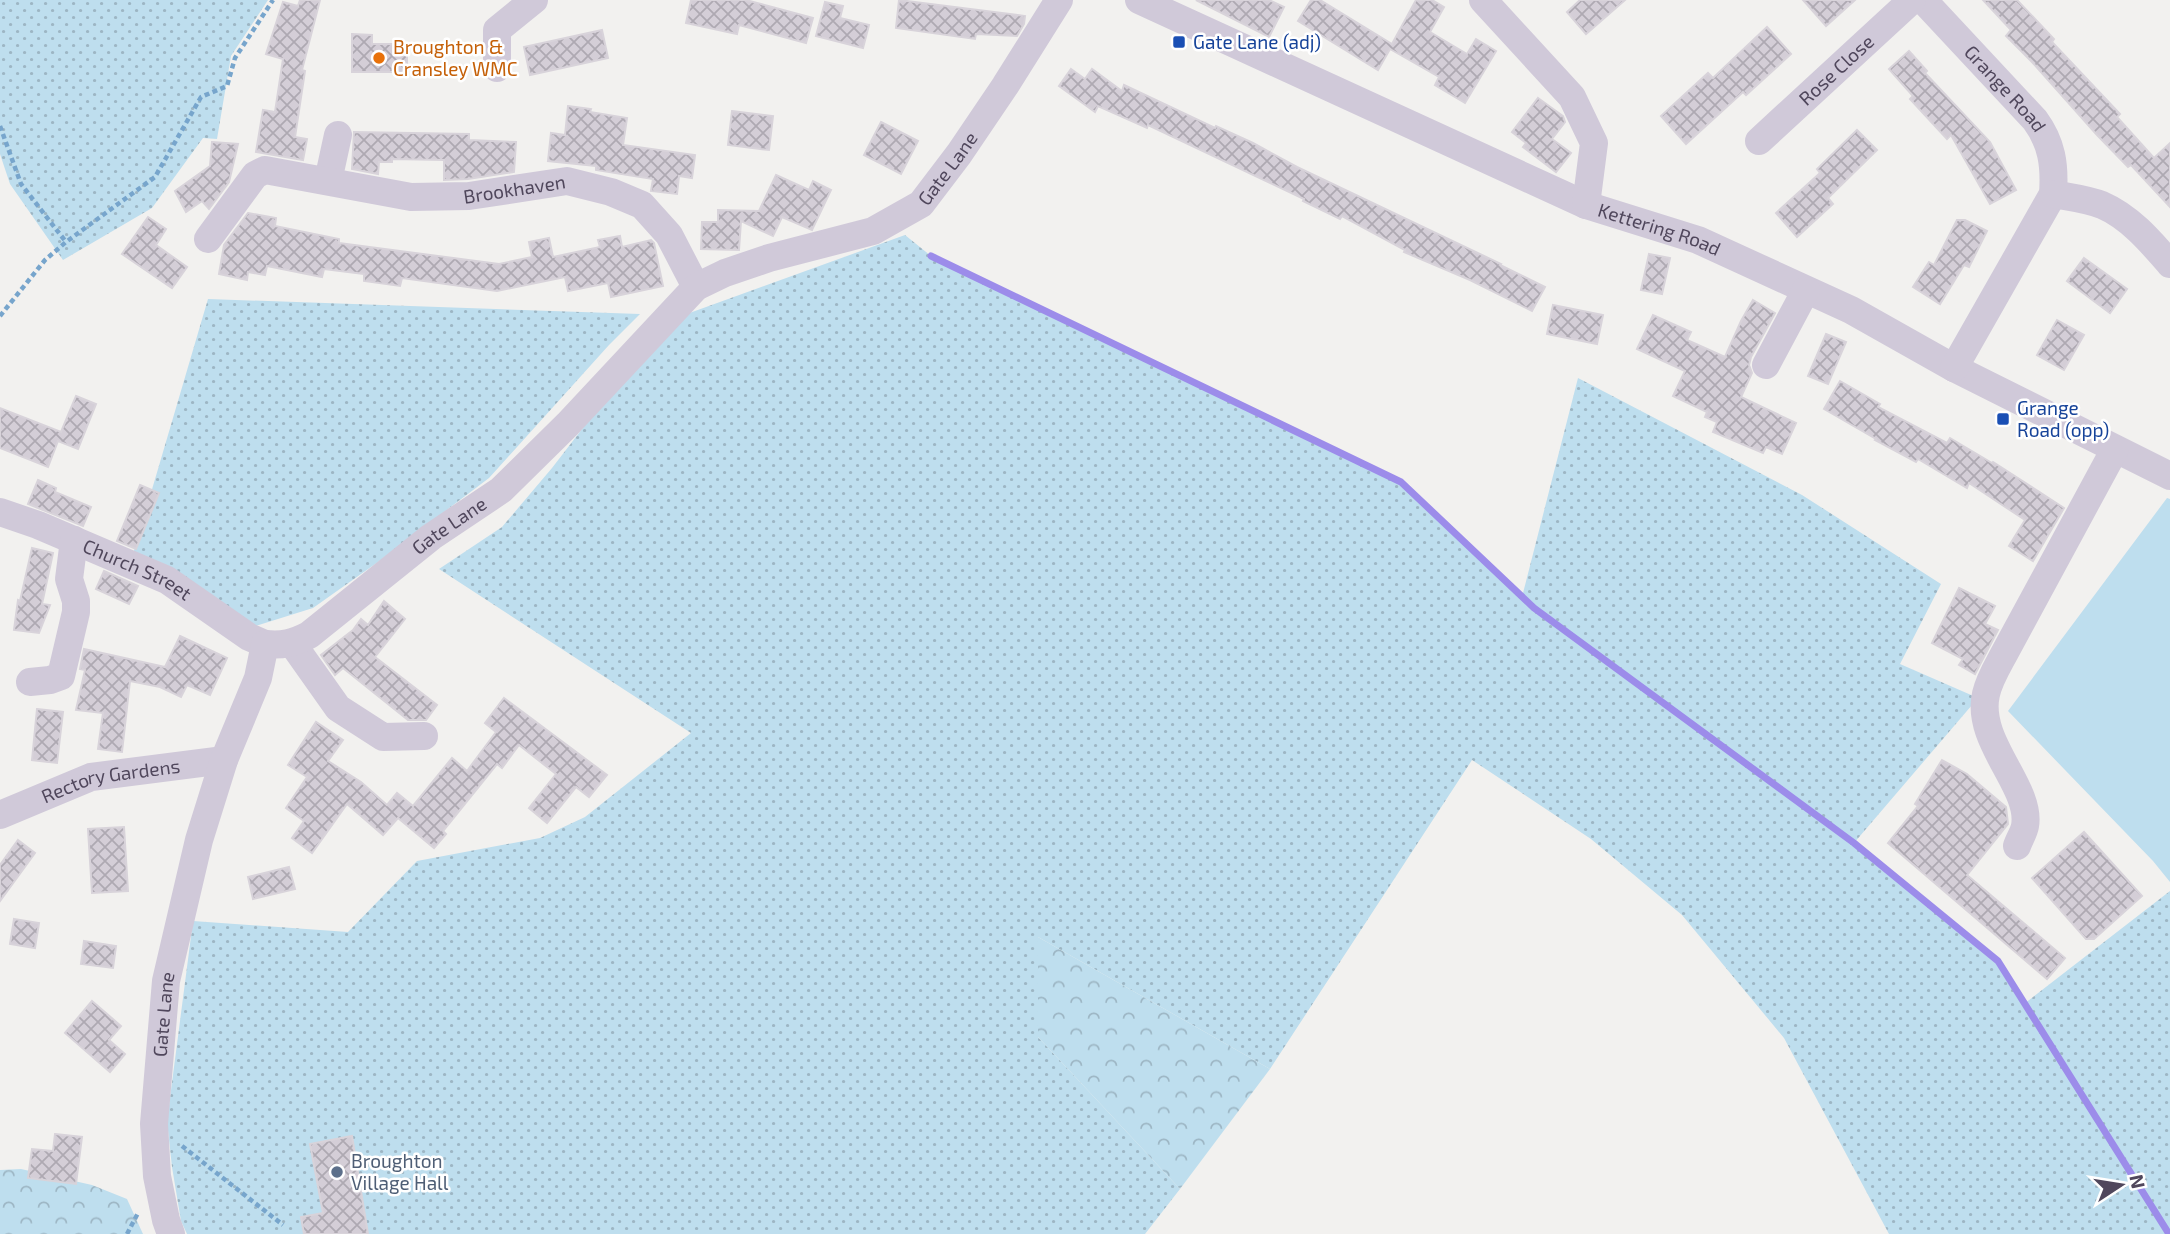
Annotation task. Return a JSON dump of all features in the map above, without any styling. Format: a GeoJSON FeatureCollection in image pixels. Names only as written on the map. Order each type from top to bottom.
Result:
{"type":"FeatureCollection","features":[{"type":"Feature","properties":{"kind":"street"},"geometry":{"type":"LineString","coordinates":[[497,68],[497,30],[534,0]]}},
{"type":"Feature","properties":{"kind":"street","name":"Gate Lane"},"geometry":{"type":"LineString","coordinates":[[171,1234],[157,1176],[154,1124],[166,981],[199,840],[224,760],[258,678],[279,643],[309,635],[431,537],[501,490],[568,424],[696,287],[725,273],[769,258],[873,231],[921,204],[1005,86],[1059,0]]}},
{"type":"Feature","properties":{"kind":"street","name":"Kettering Road"},"geometry":{"type":"LineString","coordinates":[[1139,0],[1586,205],[1698,240],[1851,310],[1954,368],[2170,475]]}},
{"type":"Feature","properties":{"kind":"street"},"geometry":{"type":"LineString","coordinates":[[1483,0],[1572,97],[1594,143],[1586,205]]}},
{"type":"Feature","properties":{"kind":"street","name":"Rose Close"},"geometry":{"type":"LineString","coordinates":[[1759,141],[1912,0]]}},
{"type":"Feature","properties":{"kind":"street","name":"Grange Road"},"geometry":{"type":"LineString","coordinates":[[1923,0],[2017,99],[2044,132],[2054,171],[2053,194]]}},
{"type":"Feature","properties":{"kind":"street"},"geometry":{"type":"LineString","coordinates":[[328,181],[338,135]]}},
{"type":"Feature","properties":{"kind":"street","name":"Brookhaven"},"geometry":{"type":"LineString","coordinates":[[208,239],[255,175],[265,170],[411,197],[468,196],[567,181],[611,191],[642,205],[669,235],[696,287]]}},
{"type":"Feature","properties":{"kind":"street"},"geometry":{"type":"LineString","coordinates":[[1954,368],[2053,194],[2102,205],[2121,216],[2139,230],[2170,264]]}},
{"type":"Feature","properties":{"kind":"street"},"geometry":{"type":"LineString","coordinates":[[1766,365],[1806,290]]}},
{"type":"Feature","properties":{"kind":"street"},"geometry":{"type":"LineString","coordinates":[[2017,846],[2025,826],[2025,806],[1989,733],[1985,712],[1986,696],[2004,654],[2115,449]]}},
{"type":"Feature","properties":{"kind":"street","name":"Church Street"},"geometry":{"type":"LineString","coordinates":[[0,512],[167,580],[248,637],[279,643]]}},
{"type":"Feature","properties":{"kind":"street"},"geometry":{"type":"LineString","coordinates":[[30,682],[61,676],[76,612],[76,601],[69,579],[74,540]]}},
{"type":"Feature","properties":{"kind":"street"},"geometry":{"type":"LineString","coordinates":[[279,643],[338,708],[383,737],[424,736]]}},
{"type":"Feature","properties":{"kind":"street","name":"Rectory Gardens"},"geometry":{"type":"LineString","coordinates":[[0,815],[91,778],[224,760]]}},
{"type":"Feature","properties":{"kind":"path"},"geometry":{"type":"LineString","coordinates":[[0,316],[46,260],[66,242],[155,177],[201,97],[227,86],[235,58],[272,0]]}},
{"type":"Feature","properties":{"kind":"path"},"geometry":{"type":"LineString","coordinates":[[0,126],[21,184],[66,242]]}},
{"type":"Feature","properties":{"kind":"path"},"geometry":{"type":"LineString","coordinates":[[154,1124],[284,1226]]}},
{"type":"Feature","properties":{"kind":"green space"},"geometry":{"type":"Polygon","coordinates":[[[0,0],[268,0],[231,56],[217,139],[203,138],[152,208],[63,260],[10,184],[0,154],[0,0]]]}},
{"type":"Feature","properties":{"kind":"green space"},"geometry":{"type":"Polygon","coordinates":[[[905,235],[931,256],[1401,482],[1522,597],[1578,378],[1802,495],[1941,584],[1900,664],[1978,698],[1854,843],[1998,961],[2024,1004],[2170,891],[2170,1234],[1889,1234],[1784,1038],[1682,915],[1591,839],[1472,760],[1270,1069],[1038,937],[1038,1037],[1180,1189],[1145,1234],[187,1234],[181,1221],[167,1121],[193,921],[348,932],[417,861],[540,838],[585,817],[691,733],[439,569],[502,527],[552,468],[619,381],[684,315],[905,235]]]}},
{"type":"Feature","properties":{"kind":"green space"},"geometry":{"type":"Polygon","coordinates":[[[208,299],[640,314],[489,478],[313,608],[249,628],[133,554],[208,299]]]}},
{"type":"Feature","properties":{"kind":"green space"},"geometry":{"type":"Polygon","coordinates":[[[2167,498],[2170,499],[2170,882],[2153,861],[2008,711],[2167,498]]]}},
{"type":"Feature","properties":{"kind":"green space"},"geometry":{"type":"Polygon","coordinates":[[[1038,937],[1270,1069],[1180,1189],[1038,1037],[1038,937]]]}},
{"type":"Feature","properties":{"kind":"green space"},"geometry":{"type":"Polygon","coordinates":[[[21,1169],[92,1185],[127,1199],[143,1234],[0,1234],[0,1170],[21,1169]]]}},
{"type":"Feature","properties":{"kind":"building"},"geometry":{"type":"Polygon","coordinates":[[[300,0],[320,0],[302,70],[305,71],[295,137],[307,139],[303,160],[256,152],[263,110],[275,112],[283,59],[266,54],[283,2],[298,6],[300,0]]]}},
{"type":"Feature","properties":{"kind":"building"},"geometry":{"type":"Polygon","coordinates":[[[691,0],[746,0],[813,18],[806,43],[739,25],[737,34],[686,23],[691,0]]]}},
{"type":"Feature","properties":{"kind":"building"},"geometry":{"type":"Polygon","coordinates":[[[899,0],[1025,16],[1024,24],[1017,36],[976,34],[975,39],[896,28],[899,0]]]}},
{"type":"Feature","properties":{"kind":"building"},"geometry":{"type":"Polygon","coordinates":[[[1196,0],[1269,0],[1284,7],[1269,37],[1196,0]]]}},
{"type":"Feature","properties":{"kind":"building"},"geometry":{"type":"Polygon","coordinates":[[[1311,0],[1320,0],[1392,44],[1416,0],[1432,0],[1444,7],[1430,32],[1467,54],[1476,39],[1496,51],[1465,103],[1435,85],[1439,77],[1390,49],[1378,70],[1298,21],[1311,0]]]}},
{"type":"Feature","properties":{"kind":"building"},"geometry":{"type":"Polygon","coordinates":[[[1580,0],[1625,0],[1586,34],[1567,12],[1580,0]]]}},
{"type":"Feature","properties":{"kind":"building"},"geometry":{"type":"Polygon","coordinates":[[[1803,0],[1855,0],[1826,26],[1803,0]]]}},
{"type":"Feature","properties":{"kind":"building"},"geometry":{"type":"Polygon","coordinates":[[[1983,0],[2017,0],[2054,39],[2052,42],[2120,114],[2117,117],[2154,158],[2170,143],[2170,207],[2131,165],[2128,167],[2097,135],[2006,36],[2011,30],[1983,0]]]}},
{"type":"Feature","properties":{"kind":"building"},"geometry":{"type":"Polygon","coordinates":[[[825,2],[843,6],[840,18],[869,25],[863,48],[816,36],[825,2]]]}},
{"type":"Feature","properties":{"kind":"building"},"geometry":{"type":"Polygon","coordinates":[[[1767,27],[1791,54],[1746,95],[1743,92],[1686,144],[1661,116],[1708,73],[1713,78],[1767,27]]]}},
{"type":"Feature","properties":{"kind":"building"},"geometry":{"type":"Polygon","coordinates":[[[602,30],[608,58],[530,75],[524,47],[602,30]]]}},
{"type":"Feature","properties":{"kind":"building","name":"Broughton & Cransley WMC"},"geometry":{"type":"Polygon","coordinates":[[[352,34],[372,35],[372,44],[407,44],[407,72],[352,72],[352,34]]]}},
{"type":"Feature","properties":{"kind":"building"},"geometry":{"type":"Polygon","coordinates":[[[1909,51],[1927,71],[1925,73],[1990,142],[2016,190],[1990,204],[1951,135],[1947,139],[1910,99],[1913,96],[1889,69],[1909,51]]]}},
{"type":"Feature","properties":{"kind":"building"},"geometry":{"type":"Polygon","coordinates":[[[1071,69],[1085,79],[1092,69],[1122,91],[1124,85],[1253,143],[1545,287],[1532,311],[1470,280],[1404,252],[1405,250],[1342,216],[1340,219],[1303,201],[1304,199],[1148,125],[1147,128],[1098,106],[1095,112],[1059,86],[1071,69]]]}},
{"type":"Feature","properties":{"kind":"building"},"geometry":{"type":"Polygon","coordinates":[[[1538,98],[1563,116],[1565,122],[1552,139],[1571,153],[1556,172],[1523,147],[1526,143],[1512,132],[1538,98]]]}},
{"type":"Feature","properties":{"kind":"building"},"geometry":{"type":"Polygon","coordinates":[[[568,106],[627,118],[623,145],[695,155],[692,178],[679,176],[677,194],[651,191],[653,179],[596,170],[596,166],[548,161],[551,133],[565,135],[568,106]]]}},
{"type":"Feature","properties":{"kind":"building"},"geometry":{"type":"Polygon","coordinates":[[[732,111],[773,116],[769,150],[728,145],[732,111]]]}},
{"type":"Feature","properties":{"kind":"building"},"geometry":{"type":"Polygon","coordinates":[[[881,122],[918,141],[901,174],[864,155],[881,122]]]}},
{"type":"Feature","properties":{"kind":"building"},"geometry":{"type":"Polygon","coordinates":[[[1857,130],[1877,150],[1828,198],[1833,204],[1797,237],[1776,213],[1820,173],[1817,169],[1857,130]]]}},
{"type":"Feature","properties":{"kind":"building"},"geometry":{"type":"Polygon","coordinates":[[[354,132],[469,134],[469,140],[516,142],[514,172],[444,180],[444,160],[392,159],[392,162],[379,162],[378,174],[352,169],[354,132]]]}},
{"type":"Feature","properties":{"kind":"building"},"geometry":{"type":"Polygon","coordinates":[[[212,142],[238,144],[229,182],[209,209],[202,201],[186,212],[175,191],[210,166],[212,142]]]}},
{"type":"Feature","properties":{"kind":"building"},"geometry":{"type":"Polygon","coordinates":[[[776,175],[809,190],[813,181],[831,190],[812,230],[782,217],[773,236],[741,221],[739,250],[701,249],[702,222],[718,222],[718,210],[759,211],[776,175]]]}},
{"type":"Feature","properties":{"kind":"building"},"geometry":{"type":"Polygon","coordinates":[[[248,213],[276,218],[275,226],[339,239],[339,243],[499,264],[532,257],[529,242],[549,238],[553,257],[600,247],[598,240],[620,236],[622,247],[651,240],[654,243],[663,286],[611,297],[608,283],[568,291],[565,277],[497,291],[402,278],[400,286],[364,281],[364,274],[324,269],[322,277],[267,266],[265,275],[248,272],[247,280],[219,274],[224,245],[248,213]]]}},
{"type":"Feature","properties":{"kind":"building"},"geometry":{"type":"Polygon","coordinates":[[[148,217],[166,229],[156,245],[187,267],[172,288],[122,254],[148,217]]]}},
{"type":"Feature","properties":{"kind":"building"},"geometry":{"type":"Polygon","coordinates":[[[1957,220],[1965,220],[1987,231],[1969,267],[1964,265],[1940,304],[1913,287],[1929,262],[1934,265],[1957,220]]]}},
{"type":"Feature","properties":{"kind":"building"},"geometry":{"type":"Polygon","coordinates":[[[1649,254],[1670,258],[1662,294],[1641,290],[1649,254]]]}},
{"type":"Feature","properties":{"kind":"building"},"geometry":{"type":"Polygon","coordinates":[[[2084,258],[2127,289],[2110,313],[2067,281],[2084,258]]]}},
{"type":"Feature","properties":{"kind":"building"},"geometry":{"type":"Polygon","coordinates":[[[1753,300],[1775,313],[1751,357],[1749,365],[1752,373],[1741,397],[1796,423],[1782,454],[1766,447],[1763,453],[1713,432],[1717,422],[1705,417],[1707,412],[1673,396],[1685,371],[1637,349],[1653,315],[1691,332],[1687,340],[1725,357],[1753,300]]]}},
{"type":"Feature","properties":{"kind":"building"},"geometry":{"type":"Polygon","coordinates":[[[1553,305],[1603,315],[1597,344],[1547,334],[1553,305]]]}},
{"type":"Feature","properties":{"kind":"building"},"geometry":{"type":"Polygon","coordinates":[[[2057,320],[2084,335],[2064,370],[2037,355],[2057,320]]]}},
{"type":"Feature","properties":{"kind":"building"},"geometry":{"type":"Polygon","coordinates":[[[1826,334],[1846,342],[1828,384],[1808,376],[1826,334]]]}},
{"type":"Feature","properties":{"kind":"building"},"geometry":{"type":"Polygon","coordinates":[[[1840,381],[1880,404],[1878,407],[1947,443],[1950,438],[1993,462],[2064,508],[2033,561],[2009,546],[2025,520],[1969,483],[1967,488],[1918,459],[1916,462],[1824,409],[1840,381]]]}},
{"type":"Feature","properties":{"kind":"building"},"geometry":{"type":"Polygon","coordinates":[[[76,396],[96,404],[78,449],[58,441],[48,467],[0,448],[0,408],[61,432],[76,396]]]}},
{"type":"Feature","properties":{"kind":"building"},"geometry":{"type":"Polygon","coordinates":[[[38,480],[56,488],[55,492],[91,507],[83,526],[28,504],[38,480]]]}},
{"type":"Feature","properties":{"kind":"building"},"geometry":{"type":"Polygon","coordinates":[[[140,485],[159,493],[136,549],[117,541],[140,485]]]}},
{"type":"Feature","properties":{"kind":"building"},"geometry":{"type":"Polygon","coordinates":[[[32,548],[53,553],[42,604],[50,605],[39,633],[14,630],[18,600],[20,601],[32,548]]]}},
{"type":"Feature","properties":{"kind":"building"},"geometry":{"type":"Polygon","coordinates":[[[104,571],[138,586],[129,604],[96,589],[104,571]]]}},
{"type":"Feature","properties":{"kind":"building"},"geometry":{"type":"Polygon","coordinates":[[[1959,588],[1995,606],[1985,624],[1998,630],[1975,674],[1959,665],[1963,659],[1932,643],[1959,588]]]}},
{"type":"Feature","properties":{"kind":"building"},"geometry":{"type":"Polygon","coordinates":[[[384,601],[405,619],[375,657],[437,705],[426,720],[408,720],[343,668],[335,675],[321,655],[353,630],[361,619],[368,625],[384,601]]]}},
{"type":"Feature","properties":{"kind":"building"},"geometry":{"type":"Polygon","coordinates":[[[180,636],[227,658],[210,695],[187,685],[181,697],[160,687],[130,681],[122,752],[98,749],[103,713],[76,710],[85,670],[80,669],[84,649],[165,667],[180,636]]]}},
{"type":"Feature","properties":{"kind":"building"},"geometry":{"type":"Polygon","coordinates":[[[504,698],[607,775],[589,797],[576,787],[547,823],[529,808],[556,774],[519,745],[502,768],[497,764],[443,831],[446,834],[434,848],[398,818],[383,835],[347,804],[312,853],[292,838],[304,821],[286,808],[307,777],[288,765],[316,722],[343,740],[328,761],[361,782],[387,805],[397,793],[413,806],[452,758],[467,771],[496,732],[485,723],[504,698]]]}},
{"type":"Feature","properties":{"kind":"building"},"geometry":{"type":"Polygon","coordinates":[[[37,709],[63,712],[57,763],[32,760],[37,709]]]}},
{"type":"Feature","properties":{"kind":"building"},"geometry":{"type":"Polygon","coordinates":[[[1942,760],[1967,774],[2006,807],[2008,824],[1967,875],[2065,958],[2047,979],[1888,843],[1918,806],[1915,804],[1942,760]]]}},
{"type":"Feature","properties":{"kind":"building"},"geometry":{"type":"Polygon","coordinates":[[[124,827],[128,891],[92,893],[88,829],[124,827]]]}},
{"type":"Feature","properties":{"kind":"building"},"geometry":{"type":"Polygon","coordinates":[[[2084,832],[2142,896],[2094,939],[2086,939],[2032,878],[2084,832]]]}},
{"type":"Feature","properties":{"kind":"building"},"geometry":{"type":"Polygon","coordinates":[[[18,840],[35,853],[0,901],[0,865],[18,840]]]}},
{"type":"Feature","properties":{"kind":"building"},"geometry":{"type":"Polygon","coordinates":[[[289,867],[295,889],[253,899],[248,877],[289,867]]]}},
{"type":"Feature","properties":{"kind":"building"},"geometry":{"type":"Polygon","coordinates":[[[14,919],[39,923],[35,948],[10,944],[14,919]]]}},
{"type":"Feature","properties":{"kind":"building"},"geometry":{"type":"Polygon","coordinates":[[[84,941],[116,946],[113,968],[81,964],[84,941]]]}},
{"type":"Feature","properties":{"kind":"building"},"geometry":{"type":"Polygon","coordinates":[[[92,1001],[121,1026],[109,1040],[125,1054],[110,1072],[65,1033],[92,1001]]]}},
{"type":"Feature","properties":{"kind":"building"},"geometry":{"type":"Polygon","coordinates":[[[55,1134],[82,1137],[76,1184],[28,1178],[32,1149],[53,1151],[55,1134]]]}},
{"type":"Feature","properties":{"kind":"building","name":"Broughton Village Hall"},"geometry":{"type":"Polygon","coordinates":[[[352,1136],[368,1234],[304,1234],[301,1217],[323,1213],[310,1144],[352,1136]]]}},
{"type":"Feature","properties":{"kind":"waterway"},"geometry":{"type":"LineString","coordinates":[[931,256],[1401,482],[1534,608],[1854,843],[1998,961],[2169,1234]]}},
{"type":"Feature","properties":{"kind":"place","name":"Gate Lane (adj)"},"geometry":{"type":"Point","coordinates":[1179,42]}},
{"type":"Feature","properties":{"kind":"place","name":"Broughton & Cransley WMC"},"geometry":{"type":"Point","coordinates":[379,58]}},
{"type":"Feature","properties":{"kind":"place","name":"Grange Road (opp)"},"geometry":{"type":"Point","coordinates":[2003,419]}},
{"type":"Feature","properties":{"kind":"place","name":"Broughton Village Hall"},"geometry":{"type":"Point","coordinates":[337,1172]}}]}
